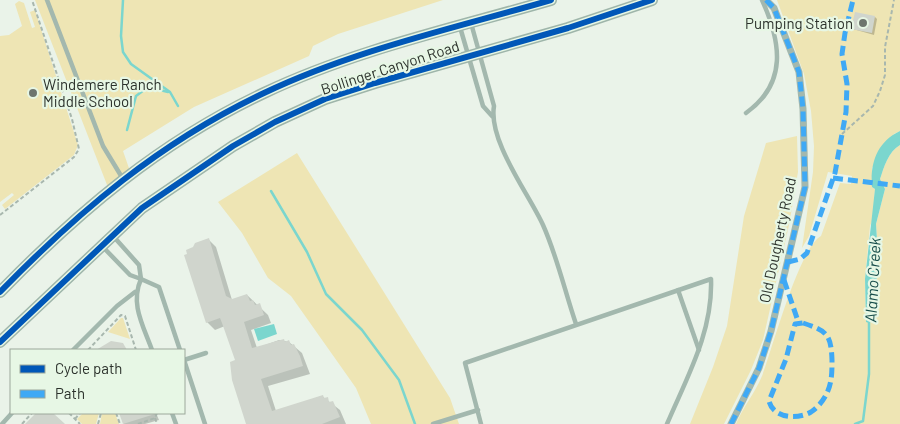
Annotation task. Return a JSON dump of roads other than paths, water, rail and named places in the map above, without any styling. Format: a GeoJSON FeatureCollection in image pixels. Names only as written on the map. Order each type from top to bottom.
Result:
{"type":"FeatureCollection","features":[{"type":"Feature","properties":{"kind":"main road","name":"Bollinger Canyon Road"},"geometry":{"type":"LineString","coordinates":[[0,292],[59,233],[123,178],[165,148],[216,117],[264,92],[363,54],[551,0]]}},
{"type":"Feature","properties":{"kind":"main road","name":"Bollinger Canyon Road"},"geometry":{"type":"LineString","coordinates":[[2,335],[142,208],[233,146],[275,122],[325,99],[474,53],[568,28],[652,0]]}},
{"type":"Feature","properties":{"kind":"street","name":"Old Dougherty Road"},"geometry":{"type":"LineString","coordinates":[[730,424],[759,368],[771,331],[805,187],[804,109],[799,72],[774,8],[766,0]]}},
{"type":"Feature","properties":{"kind":"lane"},"geometry":{"type":"LineString","coordinates":[[47,0],[103,146],[123,178]]}},
{"type":"Feature","properties":{"kind":"lane"},"geometry":{"type":"LineString","coordinates":[[746,113],[766,96],[777,70],[777,48],[771,20],[762,0]]}},
{"type":"Feature","properties":{"kind":"lane"},"geometry":{"type":"LineString","coordinates":[[465,25],[494,106],[492,116]]}},
{"type":"Feature","properties":{"kind":"lane"},"geometry":{"type":"LineString","coordinates":[[465,25],[474,53],[483,106],[492,116],[511,168],[543,225],[576,324]]}},
{"type":"Feature","properties":{"kind":"lane"},"geometry":{"type":"LineString","coordinates":[[112,234],[139,265],[141,279],[136,292],[136,303],[152,349]]}},
{"type":"Feature","properties":{"kind":"lane"},"geometry":{"type":"LineString","coordinates":[[101,245],[130,275],[159,287],[180,349]]}},
{"type":"Feature","properties":{"kind":"lane"},"geometry":{"type":"LineString","coordinates":[[481,424],[465,362],[711,279],[708,315],[699,351],[667,424]]}},
{"type":"Feature","properties":{"kind":"lane"},"geometry":{"type":"LineString","coordinates":[[678,290],[699,351]]}},
{"type":"Feature","properties":{"kind":"lane"},"geometry":{"type":"LineString","coordinates":[[74,349],[117,306],[136,292]]}},
{"type":"Feature","properties":{"kind":"lane"},"geometry":{"type":"LineString","coordinates":[[185,360],[206,353]]}},
{"type":"Feature","properties":{"kind":"lane"},"geometry":{"type":"LineString","coordinates":[[185,363],[204,424]]}},
{"type":"Feature","properties":{"kind":"lane"},"geometry":{"type":"LineString","coordinates":[[433,424],[478,410]]}},
{"type":"Feature","properties":{"kind":"lane"},"geometry":{"type":"LineString","coordinates":[[2,424],[11,414]]}},
{"type":"Feature","properties":{"kind":"water"},"geometry":{"type":"Polygon","coordinates":[[[900,131],[900,145],[889,156],[880,179],[885,189],[876,224],[878,256],[876,288],[872,294],[872,321],[869,323],[866,322],[865,279],[875,189],[872,187],[872,170],[881,147],[900,131]]]}},
{"type":"Feature","properties":{"kind":"water"},"geometry":{"type":"Polygon","coordinates":[[[274,324],[277,334],[258,341],[254,329],[274,324]]]}},
{"type":"Feature","properties":{"kind":"waterway"},"geometry":{"type":"LineString","coordinates":[[123,0],[121,36],[123,52],[131,64],[170,92],[178,106]]}},
{"type":"Feature","properties":{"kind":"waterway"},"geometry":{"type":"LineString","coordinates":[[127,130],[136,96],[148,87],[168,92]]}},
{"type":"Feature","properties":{"kind":"waterway"},"geometry":{"type":"LineString","coordinates":[[271,191],[307,252],[326,294],[362,330],[399,380],[415,424]]}},
{"type":"Feature","properties":{"kind":"waterway","name":"Alamo Creek"},"geometry":{"type":"LineString","coordinates":[[855,424],[863,421],[869,374],[869,321]]}},
{"type":"Feature","properties":{"kind":"place","name":"Pumping Station"},"geometry":{"type":"Point","coordinates":[863,23]}},
{"type":"Feature","properties":{"kind":"place","name":"Windemere Ranch Middle School"},"geometry":{"type":"Point","coordinates":[33,93]}}]}
